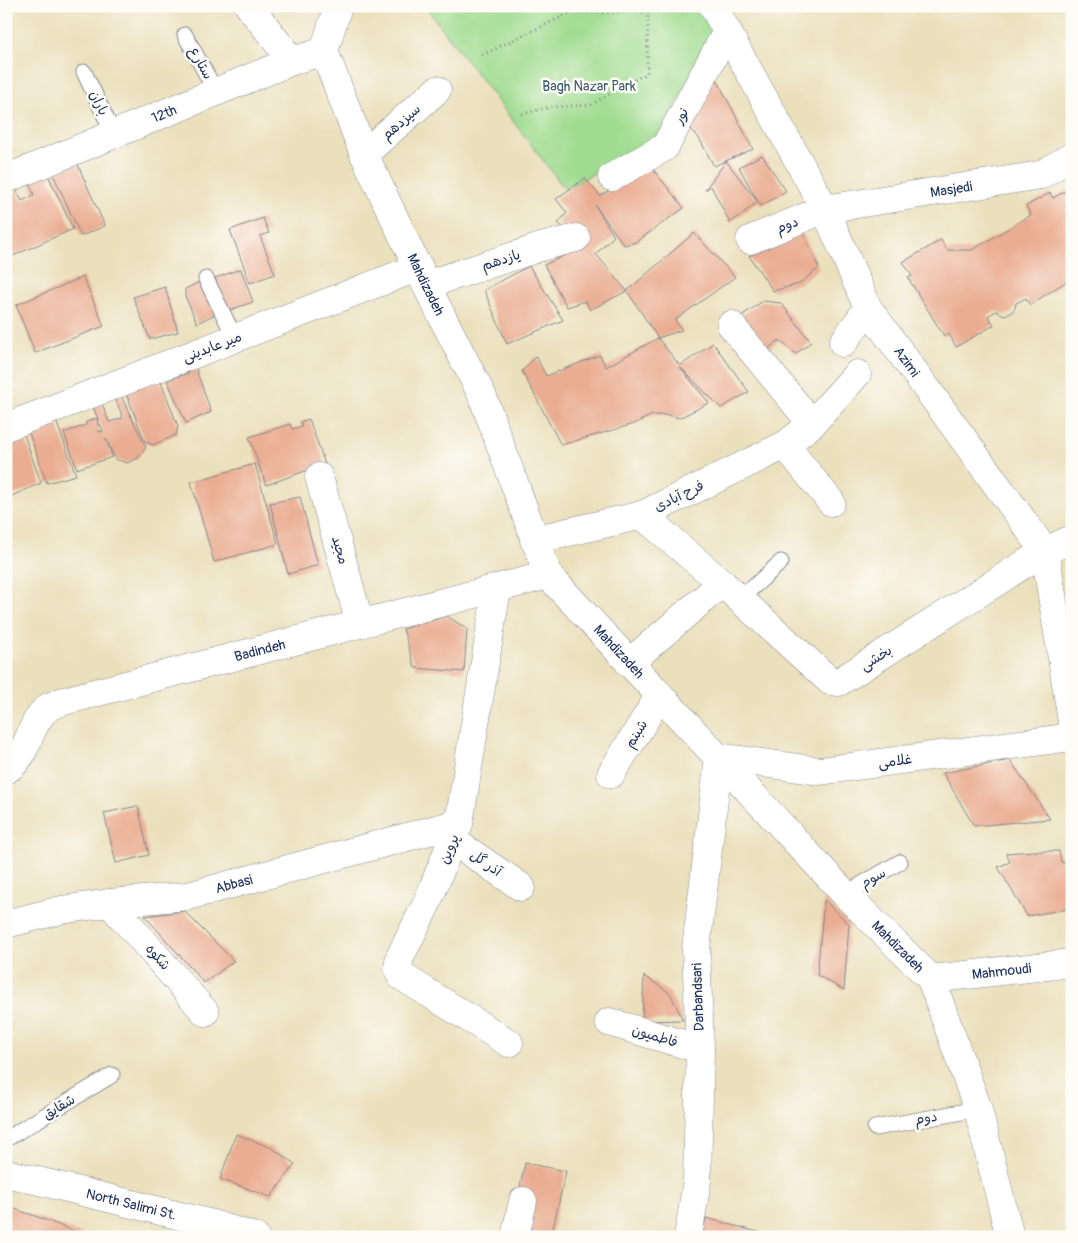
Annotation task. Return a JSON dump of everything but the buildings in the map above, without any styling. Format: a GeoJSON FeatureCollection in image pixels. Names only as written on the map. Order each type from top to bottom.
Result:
{"type":"FeatureCollection","features":[{"type":"Feature","properties":{"kind":"street"},"geometry":{"type":"LineString","coordinates":[[249,6],[292,61]]}},
{"type":"Feature","properties":{"kind":"street"},"geometry":{"type":"LineString","coordinates":[[324,51],[338,6]]}},
{"type":"Feature","properties":{"kind":"street","name":"نور"},"geometry":{"type":"LineString","coordinates":[[612,176],[665,147],[719,16]]}},
{"type":"Feature","properties":{"kind":"street","name":"Azimi"},"geometry":{"type":"LineString","coordinates":[[719,16],[825,210],[868,308],[1045,551],[1068,670],[1072,721]]}},
{"type":"Feature","properties":{"kind":"street","name":"12th"},"geometry":{"type":"LineString","coordinates":[[6,179],[292,61],[324,51]]}},
{"type":"Feature","properties":{"kind":"street","name":"Mahdizadeh"},"geometry":{"type":"LineString","coordinates":[[324,51],[364,154],[422,276],[482,395],[548,575],[845,894],[931,979],[978,1109],[1010,1237]]}},
{"type":"Feature","properties":{"kind":"street","name":"سیزدهم"},"geometry":{"type":"LineString","coordinates":[[364,154],[437,90]]}},
{"type":"Feature","properties":{"kind":"street","name":"Masjedi"},"geometry":{"type":"LineString","coordinates":[[825,210],[1041,175],[1072,156]]}},
{"type":"Feature","properties":{"kind":"street","name":"دوم"},"geometry":{"type":"LineString","coordinates":[[750,240],[825,210]]}},
{"type":"Feature","properties":{"kind":"street","name":"یازدهم"},"geometry":{"type":"LineString","coordinates":[[422,276],[576,238]]}},
{"type":"Feature","properties":{"kind":"street","name":"میر عابدینی"},"geometry":{"type":"LineString","coordinates":[[6,427],[235,338],[422,276]]}},
{"type":"Feature","properties":{"kind":"street"},"geometry":{"type":"LineString","coordinates":[[843,343],[868,308]]}},
{"type":"Feature","properties":{"kind":"street"},"geometry":{"type":"LineString","coordinates":[[731,325],[812,424]]}},
{"type":"Feature","properties":{"kind":"street","name":"فرح آبادی"},"geometry":{"type":"LineString","coordinates":[[534,540],[642,515],[785,445],[812,424],[857,374]]}},
{"type":"Feature","properties":{"kind":"street"},"geometry":{"type":"LineString","coordinates":[[785,445],[831,502]]}},
{"type":"Feature","properties":{"kind":"street","name":"مجید"},"geometry":{"type":"LineString","coordinates":[[319,477],[360,624]]}},
{"type":"Feature","properties":{"kind":"street","name":"بخشی"},"geometry":{"type":"LineString","coordinates":[[642,515],[731,591],[830,681],[839,682],[1045,551],[1072,539]]}},
{"type":"Feature","properties":{"kind":"street","name":"Badindeh"},"geometry":{"type":"LineString","coordinates":[[6,770],[13,766],[20,757],[37,722],[48,708],[60,702],[548,575]]}},
{"type":"Feature","properties":{"kind":"street","name":"پروین"},"geometry":{"type":"LineString","coordinates":[[497,588],[456,831],[427,903],[400,957],[398,968],[401,976],[509,1043]]}},
{"type":"Feature","properties":{"kind":"street"},"geometry":{"type":"LineString","coordinates":[[629,663],[731,591]]}},
{"type":"Feature","properties":{"kind":"street","name":"شبنم"},"geometry":{"type":"LineString","coordinates":[[612,774],[660,695]]}},
{"type":"Feature","properties":{"kind":"street","name":"غلامی"},"geometry":{"type":"LineString","coordinates":[[719,757],[820,771],[1072,738]]}},
{"type":"Feature","properties":{"kind":"street","name":"Darbandsari"},"geometry":{"type":"LineString","coordinates":[[688,1237],[697,1181],[700,1049],[696,949],[719,757]]}},
{"type":"Feature","properties":{"kind":"street","name":"آذر گل"},"geometry":{"type":"LineString","coordinates":[[456,831],[520,887]]}},
{"type":"Feature","properties":{"kind":"street","name":"Abbasi"},"geometry":{"type":"LineString","coordinates":[[6,924],[61,910],[110,903],[188,896],[456,831]]}},
{"type":"Feature","properties":{"kind":"street","name":"شکوه"},"geometry":{"type":"LineString","coordinates":[[110,903],[205,1012]]}},
{"type":"Feature","properties":{"kind":"street","name":"Mahmoudi"},"geometry":{"type":"LineString","coordinates":[[931,979],[1072,963]]}},
{"type":"Feature","properties":{"kind":"street","name":"فاطمیون"},"geometry":{"type":"LineString","coordinates":[[610,1022],[700,1049]]}},
{"type":"Feature","properties":{"kind":"street","name":"North Salimi St."},"geometry":{"type":"LineString","coordinates":[[6,1174],[213,1224],[255,1237]]}},
{"type":"Feature","properties":{"kind":"street"},"geometry":{"type":"LineString","coordinates":[[515,1237],[523,1201]]}},
{"type":"Feature","properties":{"kind":"lane","name":"ستارع"},"geometry":{"type":"LineString","coordinates":[[185,35],[216,92]]}},
{"type":"Feature","properties":{"kind":"lane","name":"باران"},"geometry":{"type":"LineString","coordinates":[[84,72],[114,134]]}},
{"type":"Feature","properties":{"kind":"lane"},"geometry":{"type":"LineString","coordinates":[[206,279],[235,338]]}},
{"type":"Feature","properties":{"kind":"lane"},"geometry":{"type":"LineString","coordinates":[[731,591],[781,562]]}},
{"type":"Feature","properties":{"kind":"lane","name":"سوم"},"geometry":{"type":"LineString","coordinates":[[845,894],[900,862]]}},
{"type":"Feature","properties":{"kind":"lane","name":"شقایق"},"geometry":{"type":"LineString","coordinates":[[6,1139],[112,1075]]}},
{"type":"Feature","properties":{"kind":"lane","name":"دوم"},"geometry":{"type":"LineString","coordinates":[[875,1128],[978,1109]]}},
{"type":"Feature","properties":{"kind":"path"},"geometry":{"type":"LineString","coordinates":[[566,6],[570,13]]}},
{"type":"Feature","properties":{"kind":"path"},"geometry":{"type":"LineString","coordinates":[[522,114],[550,107],[591,105],[647,73],[648,12],[646,6]]}},
{"type":"Feature","properties":{"kind":"path"},"geometry":{"type":"LineString","coordinates":[[482,55],[570,13],[648,12],[719,16]]}},
{"type":"Feature","properties":{"kind":"green space","name":"Bagh Nazar Park"},"geometry":{"type":"Polygon","coordinates":[[[425,6],[700,6],[715,33],[656,139],[565,189],[425,6]]]}}]}
